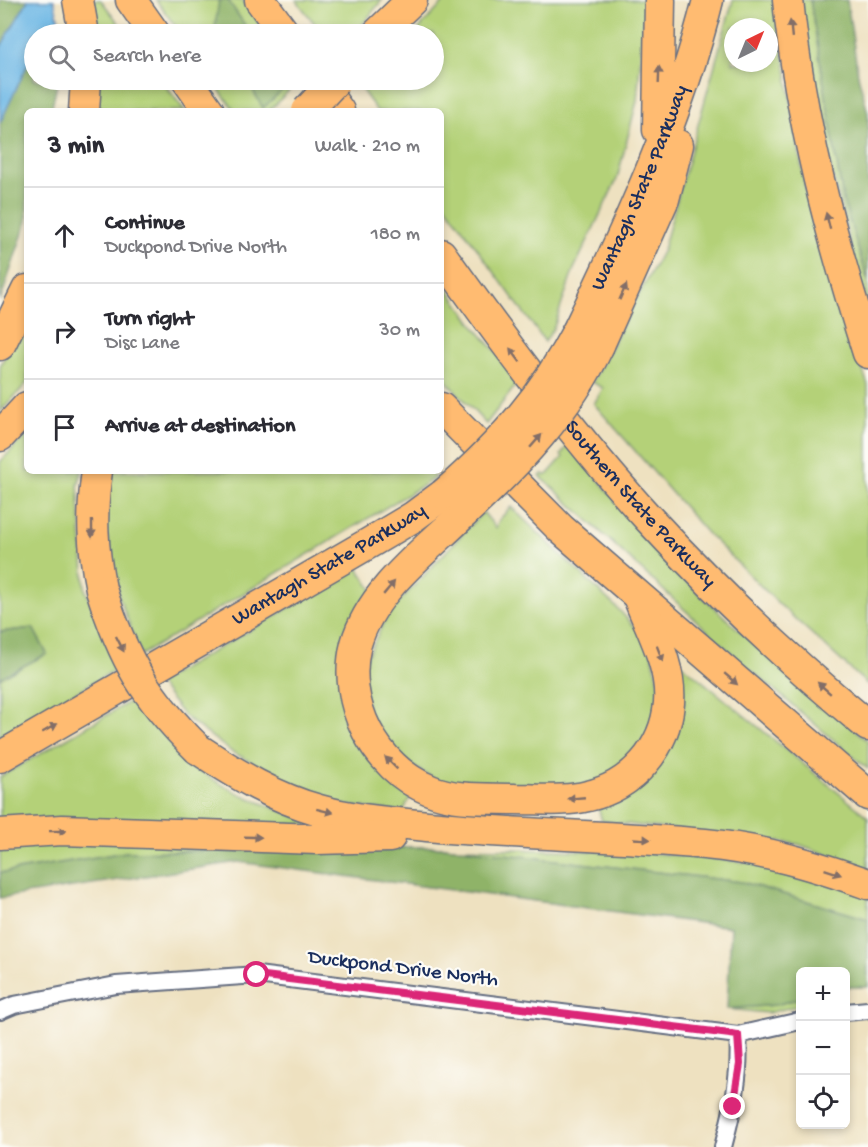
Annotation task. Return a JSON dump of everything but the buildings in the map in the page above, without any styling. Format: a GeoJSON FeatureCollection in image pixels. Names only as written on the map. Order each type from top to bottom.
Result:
{"type":"FeatureCollection","features":[{"type":"Feature","properties":{"kind":"highway"},"geometry":{"type":"LineString","coordinates":[[78,0],[82,24]]}},
{"type":"Feature","properties":{"kind":"highway"},"geometry":{"type":"LineString","coordinates":[[131,0],[149,24]]}},
{"type":"Feature","properties":{"kind":"highway"},"geometry":{"type":"LineString","coordinates":[[260,0],[278,24]]}},
{"type":"Feature","properties":{"kind":"highway"},"geometry":{"type":"LineString","coordinates":[[384,24],[398,0]]}},
{"type":"Feature","properties":{"kind":"highway"},"geometry":{"type":"LineString","coordinates":[[387,24],[412,0]]}},
{"type":"Feature","properties":{"kind":"highway"},"geometry":{"type":"LineString","coordinates":[[657,154],[660,0]]}},
{"type":"Feature","properties":{"kind":"highway","name":"Wantagh State Parkway"},"geometry":{"type":"LineString","coordinates":[[0,757],[371,542],[454,503],[549,381],[589,337],[627,227],[698,43],[708,0]]}},
{"type":"Feature","properties":{"kind":"highway"},"geometry":{"type":"LineString","coordinates":[[788,0],[803,113],[840,266],[868,353]]}},
{"type":"Feature","properties":{"kind":"highway"},"geometry":{"type":"LineString","coordinates":[[589,337],[664,199],[679,143],[698,43]]}},
{"type":"Feature","properties":{"kind":"highway"},"geometry":{"type":"LineString","coordinates":[[84,108],[85,90]]}},
{"type":"Feature","properties":{"kind":"highway"},"geometry":{"type":"LineString","coordinates":[[194,90],[207,108]]}},
{"type":"Feature","properties":{"kind":"highway"},"geometry":{"type":"LineString","coordinates":[[324,90],[337,108]]}},
{"type":"Feature","properties":{"kind":"highway"},"geometry":{"type":"LineString","coordinates":[[309,108],[326,90]]}},
{"type":"Feature","properties":{"kind":"highway","name":"Southern State Parkway"},"geometry":{"type":"LineString","coordinates":[[444,258],[524,366],[649,518],[796,664],[868,726]]}},
{"type":"Feature","properties":{"kind":"highway"},"geometry":{"type":"LineString","coordinates":[[0,345],[24,296]]}},
{"type":"Feature","properties":{"kind":"highway"},"geometry":{"type":"LineString","coordinates":[[0,436],[24,410]]}},
{"type":"Feature","properties":{"kind":"highway"},"geometry":{"type":"LineString","coordinates":[[444,411],[561,529],[639,599],[868,795]]}},
{"type":"Feature","properties":{"kind":"highway"},"geometry":{"type":"LineString","coordinates":[[97,474],[92,505],[93,548],[101,589],[115,634],[136,676],[164,715],[198,749],[270,792],[319,810],[364,820],[500,833],[707,844],[764,852],[816,866],[868,884]]}},
{"type":"Feature","properties":{"kind":"highway"},"geometry":{"type":"LineString","coordinates":[[454,503],[371,611],[356,644],[353,680],[359,712],[374,746],[400,772],[430,790],[465,798],[553,800],[588,796],[621,784],[645,763],[662,733],[669,703],[666,668],[639,599]]}},
{"type":"Feature","properties":{"kind":"highway"},"geometry":{"type":"LineString","coordinates":[[0,834],[62,830],[317,839],[500,833]]}},
{"type":"Feature","properties":{"kind":"street","name":"Duckpond Drive North"},"geometry":{"type":"LineString","coordinates":[[0,1011],[116,985],[257,975],[738,1035],[796,1023]]}},
{"type":"Feature","properties":{"kind":"street"},"geometry":{"type":"LineString","coordinates":[[850,1012],[868,1010]]}},
{"type":"Feature","properties":{"kind":"street"},"geometry":{"type":"LineString","coordinates":[[723,1147],[740,1064],[738,1035]]}},
{"type":"Feature","properties":{"kind":"green space"},"geometry":{"type":"Polygon","coordinates":[[[0,0],[28,0],[0,48],[0,0]]]}},
{"type":"Feature","properties":{"kind":"green space"},"geometry":{"type":"Polygon","coordinates":[[[88,0],[101,0],[119,24],[93,24],[88,0]]]}},
{"type":"Feature","properties":{"kind":"green space"},"geometry":{"type":"Polygon","coordinates":[[[156,0],[243,0],[260,24],[174,24],[156,0]]]}},
{"type":"Feature","properties":{"kind":"green space"},"geometry":{"type":"Polygon","coordinates":[[[219,0],[228,0],[244,24],[215,24],[219,0]]]}},
{"type":"Feature","properties":{"kind":"green space"},"geometry":{"type":"Polygon","coordinates":[[[296,0],[382,0],[363,24],[315,24],[296,0]]]}},
{"type":"Feature","properties":{"kind":"green space"},"geometry":{"type":"Polygon","coordinates":[[[446,0],[645,0],[637,101],[617,179],[573,271],[554,327],[545,342],[444,203],[444,108],[375,108],[362,90],[444,90],[444,24],[423,24],[446,0]]]}},
{"type":"Feature","properties":{"kind":"green space"},"geometry":{"type":"Polygon","coordinates":[[[733,0],[775,0],[778,18],[728,18],[733,0]]]}},
{"type":"Feature","properties":{"kind":"green space"},"geometry":{"type":"Polygon","coordinates":[[[798,0],[810,0],[843,200],[868,281],[868,312],[815,105],[798,0]]]}},
{"type":"Feature","properties":{"kind":"green space"},"geometry":{"type":"Polygon","coordinates":[[[810,0],[847,0],[858,75],[868,113],[868,281],[843,200],[810,0]]]}},
{"type":"Feature","properties":{"kind":"green space"},"geometry":{"type":"Polygon","coordinates":[[[778,19],[805,188],[837,300],[868,385],[868,685],[780,605],[707,533],[594,404],[603,388],[592,382],[663,250],[724,32],[724,72],[778,72],[778,19]]]}},
{"type":"Feature","properties":{"kind":"green space"},"geometry":{"type":"Polygon","coordinates":[[[24,72],[24,90],[56,90],[52,108],[24,108],[24,230],[0,301],[0,123],[24,72]]]}},
{"type":"Feature","properties":{"kind":"green space"},"geometry":{"type":"Polygon","coordinates":[[[97,90],[169,90],[183,108],[97,108],[97,90]]]}},
{"type":"Feature","properties":{"kind":"green space"},"geometry":{"type":"Polygon","coordinates":[[[219,90],[289,90],[272,108],[233,108],[219,90]]]}},
{"type":"Feature","properties":{"kind":"green space"},"geometry":{"type":"Polygon","coordinates":[[[253,90],[283,90],[263,108],[253,90]]]}},
{"type":"Feature","properties":{"kind":"green space"},"geometry":{"type":"Polygon","coordinates":[[[444,284],[475,327],[520,380],[486,424],[444,378],[444,284]]]}},
{"type":"Feature","properties":{"kind":"green space"},"geometry":{"type":"Polygon","coordinates":[[[24,321],[24,386],[0,412],[0,366],[24,321]]]}},
{"type":"Feature","properties":{"kind":"green space"},"geometry":{"type":"Polygon","coordinates":[[[24,437],[24,474],[81,474],[78,485],[85,589],[118,668],[0,737],[0,678],[47,654],[33,628],[0,632],[0,462],[24,437]]]}},
{"type":"Feature","properties":{"kind":"green space"},"geometry":{"type":"Polygon","coordinates":[[[570,442],[630,519],[680,574],[760,649],[868,741],[868,769],[738,659],[540,476],[543,474],[546,476],[563,457],[561,455],[570,442]]]}},
{"type":"Feature","properties":{"kind":"green space"},"geometry":{"type":"Polygon","coordinates":[[[109,474],[432,474],[435,478],[141,655],[119,597],[105,528],[109,474]]]}},
{"type":"Feature","properties":{"kind":"green space"},"geometry":{"type":"Polygon","coordinates":[[[511,507],[618,609],[649,642],[660,690],[657,718],[638,757],[585,789],[449,787],[394,756],[368,715],[362,667],[388,614],[483,512],[496,528],[499,520],[511,507]]]}},
{"type":"Feature","properties":{"kind":"green space"},"geometry":{"type":"Polygon","coordinates":[[[358,568],[373,591],[339,672],[412,793],[403,812],[335,804],[273,783],[276,774],[232,752],[184,716],[158,683],[358,568]]]}},
{"type":"Feature","properties":{"kind":"green space"},"geometry":{"type":"Polygon","coordinates":[[[33,628],[47,654],[0,678],[0,632],[33,628]]]}},
{"type":"Feature","properties":{"kind":"green space"},"geometry":{"type":"Polygon","coordinates":[[[679,662],[868,817],[868,869],[798,844],[602,821],[597,804],[673,742],[684,703],[679,662]]]}},
{"type":"Feature","properties":{"kind":"green space"},"geometry":{"type":"Polygon","coordinates":[[[136,698],[164,735],[210,778],[254,800],[316,824],[0,823],[0,777],[136,698]]]}},
{"type":"Feature","properties":{"kind":"green space"},"geometry":{"type":"Polygon","coordinates":[[[86,840],[425,847],[126,852],[0,873],[0,843],[86,840]]]}},
{"type":"Feature","properties":{"kind":"green space"},"geometry":{"type":"Polygon","coordinates":[[[445,847],[742,882],[868,919],[868,987],[850,987],[850,967],[796,967],[796,999],[776,1005],[727,1009],[731,927],[238,862],[0,898],[0,873],[126,852],[445,847]]]}},
{"type":"Feature","properties":{"kind":"green space"},"geometry":{"type":"Polygon","coordinates":[[[453,848],[641,852],[764,864],[868,892],[868,919],[742,882],[453,848]]]}},
{"type":"Feature","properties":{"kind":"green space"},"geometry":{"type":"Polygon","coordinates":[[[796,999],[796,1006],[768,1013],[727,1009],[776,1005],[796,999]]]}},
{"type":"Feature","properties":{"kind":"water"},"geometry":{"type":"Polygon","coordinates":[[[28,0],[54,0],[59,21],[56,24],[24,24],[24,72],[0,123],[0,48],[28,0]]]}},
{"type":"Feature","properties":{"kind":"route"},"geometry":{"type":"LineString","coordinates":[[257,975],[738,1035],[740,1064],[733,1107]]}}]}
